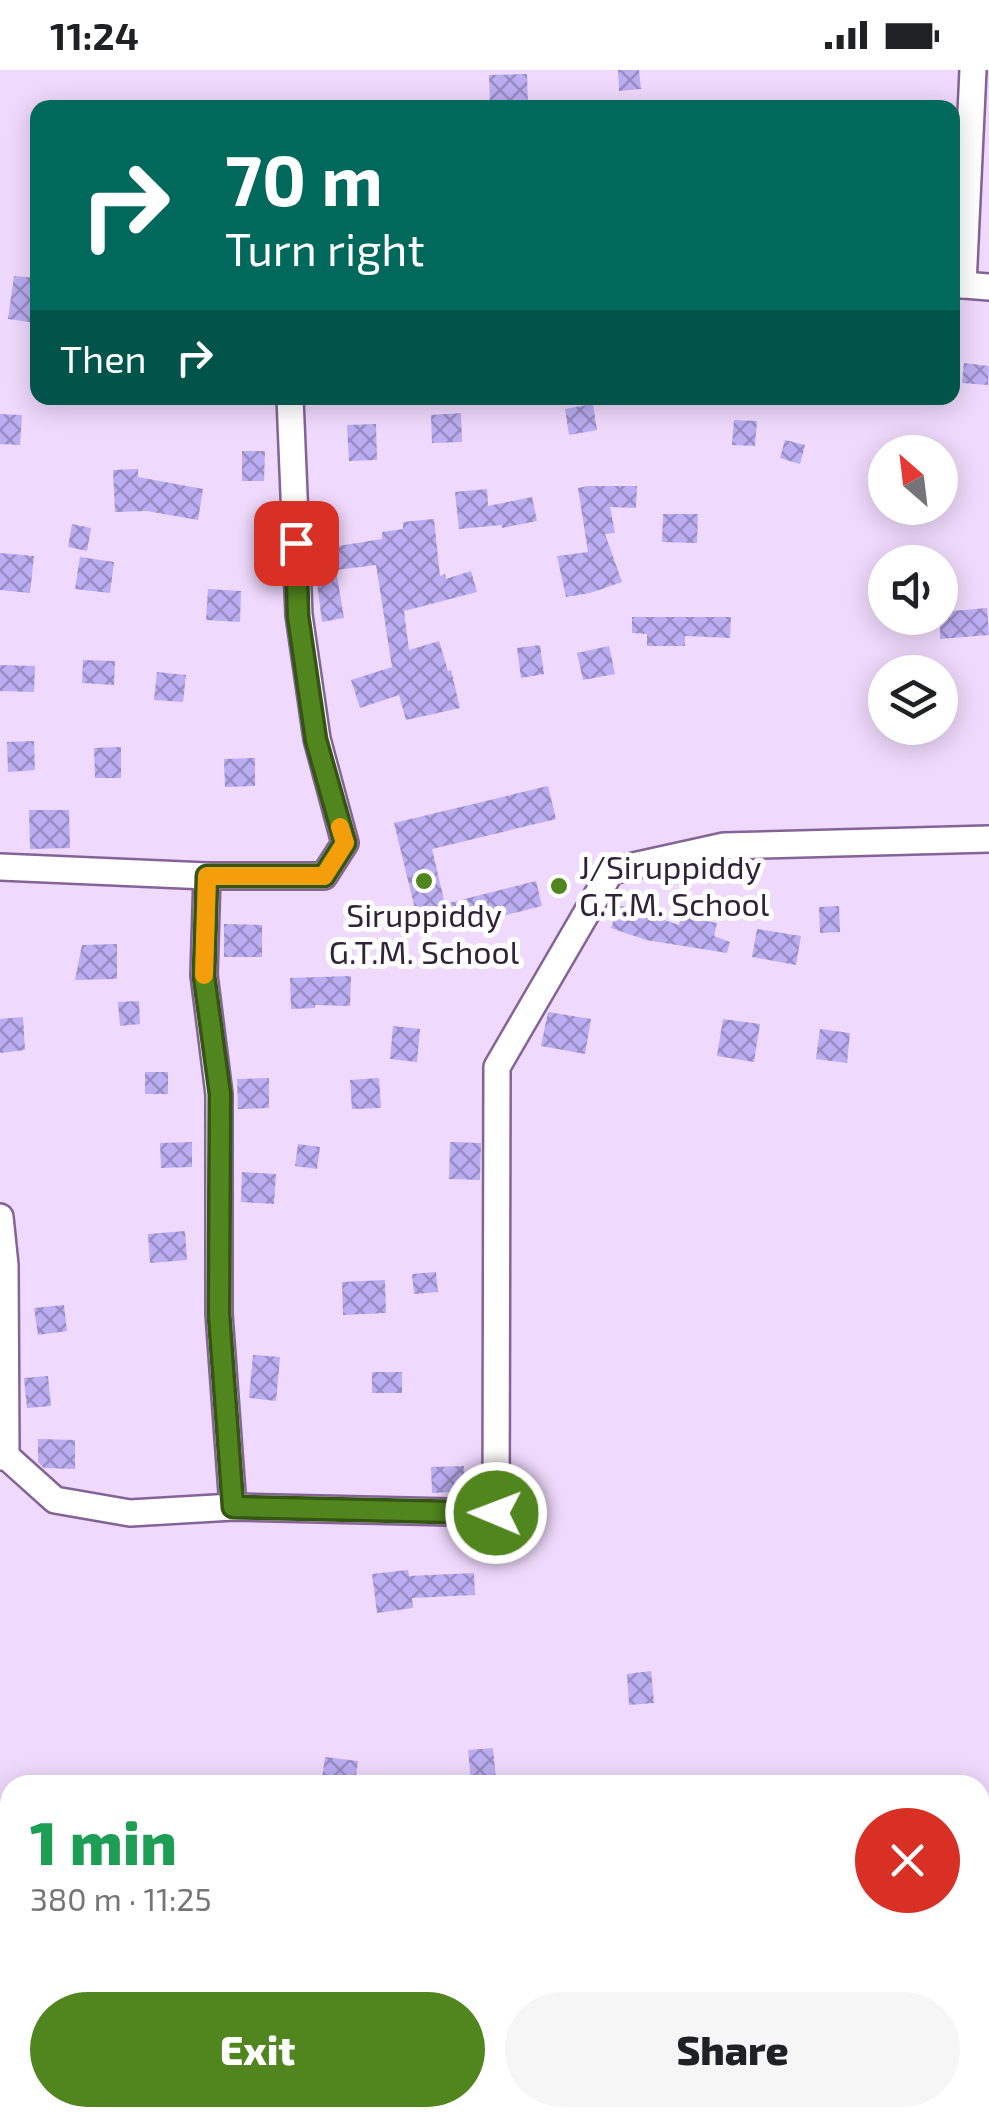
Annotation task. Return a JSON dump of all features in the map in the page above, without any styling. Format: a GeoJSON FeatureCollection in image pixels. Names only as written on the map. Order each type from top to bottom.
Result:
{"type":"FeatureCollection","features":[{"type":"Feature","properties":{"kind":"street"},"geometry":{"type":"LineString","coordinates":[[968,285],[973,70]]}},
{"type":"Feature","properties":{"kind":"street"},"geometry":{"type":"LineString","coordinates":[[0,867],[207,876],[324,876],[345,843],[316,740],[298,616],[290,405]]}},
{"type":"Feature","properties":{"kind":"street"},"geometry":{"type":"LineString","coordinates":[[0,1217],[5,1265],[3,1457],[55,1500],[130,1512],[233,1507],[496,1513],[497,1067],[611,870],[724,846],[989,839]]}},
{"type":"Feature","properties":{"kind":"street"},"geometry":{"type":"LineString","coordinates":[[207,876],[204,976],[220,1094],[219,1314],[233,1507]]}},
{"type":"Feature","properties":{"kind":"building"},"geometry":{"type":"Polygon","coordinates":[[[618,70],[639,70],[641,89],[619,91],[618,70]]]}},
{"type":"Feature","properties":{"kind":"building"},"geometry":{"type":"Polygon","coordinates":[[[527,74],[528,100],[490,100],[489,75],[527,74]]]}},
{"type":"Feature","properties":{"kind":"building"},"geometry":{"type":"Polygon","coordinates":[[[14,276],[30,277],[30,322],[8,319],[14,276]]]}},
{"type":"Feature","properties":{"kind":"building"},"geometry":{"type":"Polygon","coordinates":[[[964,363],[989,366],[988,385],[962,383],[964,363]]]}},
{"type":"Feature","properties":{"kind":"building"},"geometry":{"type":"Polygon","coordinates":[[[593,405],[597,430],[569,435],[565,409],[593,405]]]}},
{"type":"Feature","properties":{"kind":"building"},"geometry":{"type":"Polygon","coordinates":[[[461,413],[462,442],[432,443],[431,415],[461,413]]]}},
{"type":"Feature","properties":{"kind":"building"},"geometry":{"type":"Polygon","coordinates":[[[0,414],[22,415],[20,445],[0,444],[0,414]]]}},
{"type":"Feature","properties":{"kind":"building"},"geometry":{"type":"Polygon","coordinates":[[[734,420],[757,421],[755,446],[732,445],[734,420]]]}},
{"type":"Feature","properties":{"kind":"building"},"geometry":{"type":"Polygon","coordinates":[[[376,424],[377,460],[349,461],[347,425],[376,424]]]}},
{"type":"Feature","properties":{"kind":"building"},"geometry":{"type":"Polygon","coordinates":[[[785,440],[805,445],[800,464],[780,458],[785,440]]]}},
{"type":"Feature","properties":{"kind":"building"},"geometry":{"type":"Polygon","coordinates":[[[242,451],[265,451],[264,481],[242,481],[242,451]]]}},
{"type":"Feature","properties":{"kind":"building"},"geometry":{"type":"Polygon","coordinates":[[[138,469],[138,477],[203,489],[198,520],[147,511],[115,512],[113,470],[138,469]]]}},
{"type":"Feature","properties":{"kind":"building"},"geometry":{"type":"Polygon","coordinates":[[[637,486],[636,508],[610,507],[615,533],[605,534],[622,582],[566,597],[557,556],[588,552],[578,488],[637,486]]]}},
{"type":"Feature","properties":{"kind":"building"},"geometry":{"type":"Polygon","coordinates":[[[487,489],[488,506],[532,497],[537,521],[502,528],[459,529],[455,492],[487,489]]]}},
{"type":"Feature","properties":{"kind":"building"},"geometry":{"type":"Polygon","coordinates":[[[663,514],[698,514],[697,543],[662,542],[663,514]]]}},
{"type":"Feature","properties":{"kind":"building"},"geometry":{"type":"Polygon","coordinates":[[[434,519],[440,576],[445,574],[446,579],[471,571],[477,592],[404,611],[409,650],[439,641],[460,708],[406,720],[399,695],[360,708],[351,680],[392,667],[376,565],[336,570],[344,618],[322,622],[313,550],[382,539],[382,532],[403,529],[403,522],[434,519]]]}},
{"type":"Feature","properties":{"kind":"building"},"geometry":{"type":"Polygon","coordinates":[[[72,524],[91,528],[87,551],[68,547],[72,524]]]}},
{"type":"Feature","properties":{"kind":"building"},"geometry":{"type":"Polygon","coordinates":[[[0,553],[34,556],[30,593],[0,590],[0,553]]]}},
{"type":"Feature","properties":{"kind":"building"},"geometry":{"type":"Polygon","coordinates":[[[80,557],[114,562],[110,593],[75,589],[80,557]]]}},
{"type":"Feature","properties":{"kind":"building"},"geometry":{"type":"Polygon","coordinates":[[[208,589],[241,591],[240,622],[206,620],[208,589]]]}},
{"type":"Feature","properties":{"kind":"building"},"geometry":{"type":"Polygon","coordinates":[[[987,608],[989,635],[940,639],[940,635],[958,635],[958,610],[987,608]]]}},
{"type":"Feature","properties":{"kind":"building"},"geometry":{"type":"Polygon","coordinates":[[[632,617],[731,617],[730,638],[685,636],[685,646],[647,646],[647,634],[632,633],[632,617]]]}},
{"type":"Feature","properties":{"kind":"building"},"geometry":{"type":"Polygon","coordinates":[[[540,645],[544,674],[521,678],[517,648],[540,645]]]}},
{"type":"Feature","properties":{"kind":"building"},"geometry":{"type":"Polygon","coordinates":[[[609,646],[615,674],[583,680],[577,653],[609,646]]]}},
{"type":"Feature","properties":{"kind":"building"},"geometry":{"type":"Polygon","coordinates":[[[83,660],[115,661],[114,685],[82,683],[83,660]]]}},
{"type":"Feature","properties":{"kind":"building"},"geometry":{"type":"Polygon","coordinates":[[[0,665],[35,666],[34,692],[0,691],[0,665]]]}},
{"type":"Feature","properties":{"kind":"building"},"geometry":{"type":"Polygon","coordinates":[[[157,672],[186,675],[183,702],[154,700],[157,672]]]}},
{"type":"Feature","properties":{"kind":"building"},"geometry":{"type":"Polygon","coordinates":[[[34,741],[35,770],[8,772],[7,742],[34,741]]]}},
{"type":"Feature","properties":{"kind":"building"},"geometry":{"type":"Polygon","coordinates":[[[121,747],[121,778],[95,778],[94,748],[121,747]]]}},
{"type":"Feature","properties":{"kind":"building"},"geometry":{"type":"Polygon","coordinates":[[[255,758],[255,786],[225,787],[224,759],[255,758]]]}},
{"type":"Feature","properties":{"kind":"building","name":"Siruppiddy G.T.M. School"},"geometry":{"type":"Polygon","coordinates":[[[548,786],[556,819],[432,849],[447,913],[418,921],[394,823],[548,786]]]}},
{"type":"Feature","properties":{"kind":"building"},"geometry":{"type":"Polygon","coordinates":[[[29,810],[69,810],[70,848],[30,849],[29,810]]]}},
{"type":"Feature","properties":{"kind":"building","name":"Siruppiddy G.T.M. School"},"geometry":{"type":"Polygon","coordinates":[[[536,881],[542,906],[455,928],[449,903],[536,881]]]}},
{"type":"Feature","properties":{"kind":"building"},"geometry":{"type":"Polygon","coordinates":[[[619,905],[679,925],[681,916],[717,923],[714,936],[730,942],[727,953],[646,940],[611,928],[619,905]]]}},
{"type":"Feature","properties":{"kind":"building"},"geometry":{"type":"Polygon","coordinates":[[[839,906],[840,932],[820,933],[819,907],[839,906]]]}},
{"type":"Feature","properties":{"kind":"building"},"geometry":{"type":"Polygon","coordinates":[[[224,924],[262,925],[262,957],[224,957],[224,924]]]}},
{"type":"Feature","properties":{"kind":"building"},"geometry":{"type":"Polygon","coordinates":[[[757,929],[801,936],[796,965],[752,957],[757,929]]]}},
{"type":"Feature","properties":{"kind":"building"},"geometry":{"type":"Polygon","coordinates":[[[117,944],[117,979],[75,980],[82,945],[117,944]]]}},
{"type":"Feature","properties":{"kind":"building"},"geometry":{"type":"Polygon","coordinates":[[[351,976],[350,1006],[291,1009],[290,978],[351,976]]]}},
{"type":"Feature","properties":{"kind":"building"},"geometry":{"type":"Polygon","coordinates":[[[139,1001],[140,1024],[120,1026],[118,1002],[139,1001]]]}},
{"type":"Feature","properties":{"kind":"building"},"geometry":{"type":"Polygon","coordinates":[[[548,1012],[591,1019],[585,1054],[541,1046],[548,1012]]]}},
{"type":"Feature","properties":{"kind":"building"},"geometry":{"type":"Polygon","coordinates":[[[23,1017],[25,1050],[0,1053],[0,1019],[23,1017]]]}},
{"type":"Feature","properties":{"kind":"building"},"geometry":{"type":"Polygon","coordinates":[[[723,1019],[760,1024],[754,1062],[717,1056],[723,1019]]]}},
{"type":"Feature","properties":{"kind":"building"},"geometry":{"type":"Polygon","coordinates":[[[393,1026],[420,1029],[417,1062],[390,1059],[393,1026]]]}},
{"type":"Feature","properties":{"kind":"building"},"geometry":{"type":"Polygon","coordinates":[[[820,1029],[850,1033],[847,1063],[816,1059],[820,1029]]]}},
{"type":"Feature","properties":{"kind":"building"},"geometry":{"type":"Polygon","coordinates":[[[145,1072],[168,1072],[168,1094],[145,1094],[145,1072]]]}},
{"type":"Feature","properties":{"kind":"building"},"geometry":{"type":"Polygon","coordinates":[[[269,1078],[269,1108],[238,1109],[237,1079],[269,1078]]]}},
{"type":"Feature","properties":{"kind":"building"},"geometry":{"type":"Polygon","coordinates":[[[379,1078],[381,1108],[352,1109],[350,1080],[379,1078]]]}},
{"type":"Feature","properties":{"kind":"building"},"geometry":{"type":"Polygon","coordinates":[[[192,1142],[192,1167],[161,1168],[160,1143],[192,1142]]]}},
{"type":"Feature","properties":{"kind":"building"},"geometry":{"type":"Polygon","coordinates":[[[450,1142],[481,1143],[480,1180],[449,1179],[450,1142]]]}},
{"type":"Feature","properties":{"kind":"building"},"geometry":{"type":"Polygon","coordinates":[[[298,1144],[320,1147],[317,1169],[295,1166],[298,1144]]]}},
{"type":"Feature","properties":{"kind":"building"},"geometry":{"type":"Polygon","coordinates":[[[242,1172],[276,1174],[274,1204],[241,1202],[242,1172]]]}},
{"type":"Feature","properties":{"kind":"building"},"geometry":{"type":"Polygon","coordinates":[[[185,1231],[187,1260],[150,1263],[148,1234],[185,1231]]]}},
{"type":"Feature","properties":{"kind":"building"},"geometry":{"type":"Polygon","coordinates":[[[436,1272],[438,1292],[414,1294],[412,1274],[436,1272]]]}},
{"type":"Feature","properties":{"kind":"building"},"geometry":{"type":"Polygon","coordinates":[[[385,1280],[386,1313],[343,1315],[342,1282],[385,1280]]]}},
{"type":"Feature","properties":{"kind":"building"},"geometry":{"type":"Polygon","coordinates":[[[64,1305],[67,1331],[38,1335],[34,1308],[64,1305]]]}},
{"type":"Feature","properties":{"kind":"building"},"geometry":{"type":"Polygon","coordinates":[[[253,1355],[280,1357],[276,1401],[249,1398],[253,1355]]]}},
{"type":"Feature","properties":{"kind":"building"},"geometry":{"type":"Polygon","coordinates":[[[372,1372],[402,1372],[402,1393],[372,1393],[372,1372]]]}},
{"type":"Feature","properties":{"kind":"building"},"geometry":{"type":"Polygon","coordinates":[[[48,1376],[51,1406],[27,1408],[24,1378],[48,1376]]]}},
{"type":"Feature","properties":{"kind":"building"},"geometry":{"type":"Polygon","coordinates":[[[38,1439],[75,1440],[75,1469],[44,1468],[38,1462],[38,1439]]]}},
{"type":"Feature","properties":{"kind":"building"},"geometry":{"type":"Polygon","coordinates":[[[464,1466],[465,1491],[432,1493],[431,1467],[464,1466]]]}},
{"type":"Feature","properties":{"kind":"building"},"geometry":{"type":"Polygon","coordinates":[[[408,1570],[409,1576],[474,1573],[475,1595],[412,1598],[413,1608],[377,1613],[372,1574],[408,1570]]]}},
{"type":"Feature","properties":{"kind":"building"},"geometry":{"type":"Polygon","coordinates":[[[651,1671],[654,1703],[629,1705],[627,1674],[651,1671]]]}},
{"type":"Feature","properties":{"kind":"building"},"geometry":{"type":"Polygon","coordinates":[[[493,1748],[496,1775],[470,1775],[468,1750],[493,1748]]]}},
{"type":"Feature","properties":{"kind":"building"},"geometry":{"type":"Polygon","coordinates":[[[325,1757],[358,1761],[356,1775],[323,1775],[325,1757]]]}},
{"type":"Feature","properties":{"kind":"slow traffic"},"geometry":{"type":"LineString","coordinates":[[204,975],[207,876],[324,876],[345,843],[340,827]]}},
{"type":"Feature","properties":{"kind":"place","name":"Siruppiddy G.T.M. School"},"geometry":{"type":"Point","coordinates":[424,881]}},
{"type":"Feature","properties":{"kind":"place","name":"J/Siruppiddy G.T.M. School"},"geometry":{"type":"Point","coordinates":[559,886]}},
{"type":"Feature","properties":{"kind":"route"},"geometry":{"type":"LineString","coordinates":[[296,543],[298,616],[316,740],[345,843],[324,876],[207,876],[204,976],[220,1094],[219,1314],[233,1507],[496,1513]]}}]}
